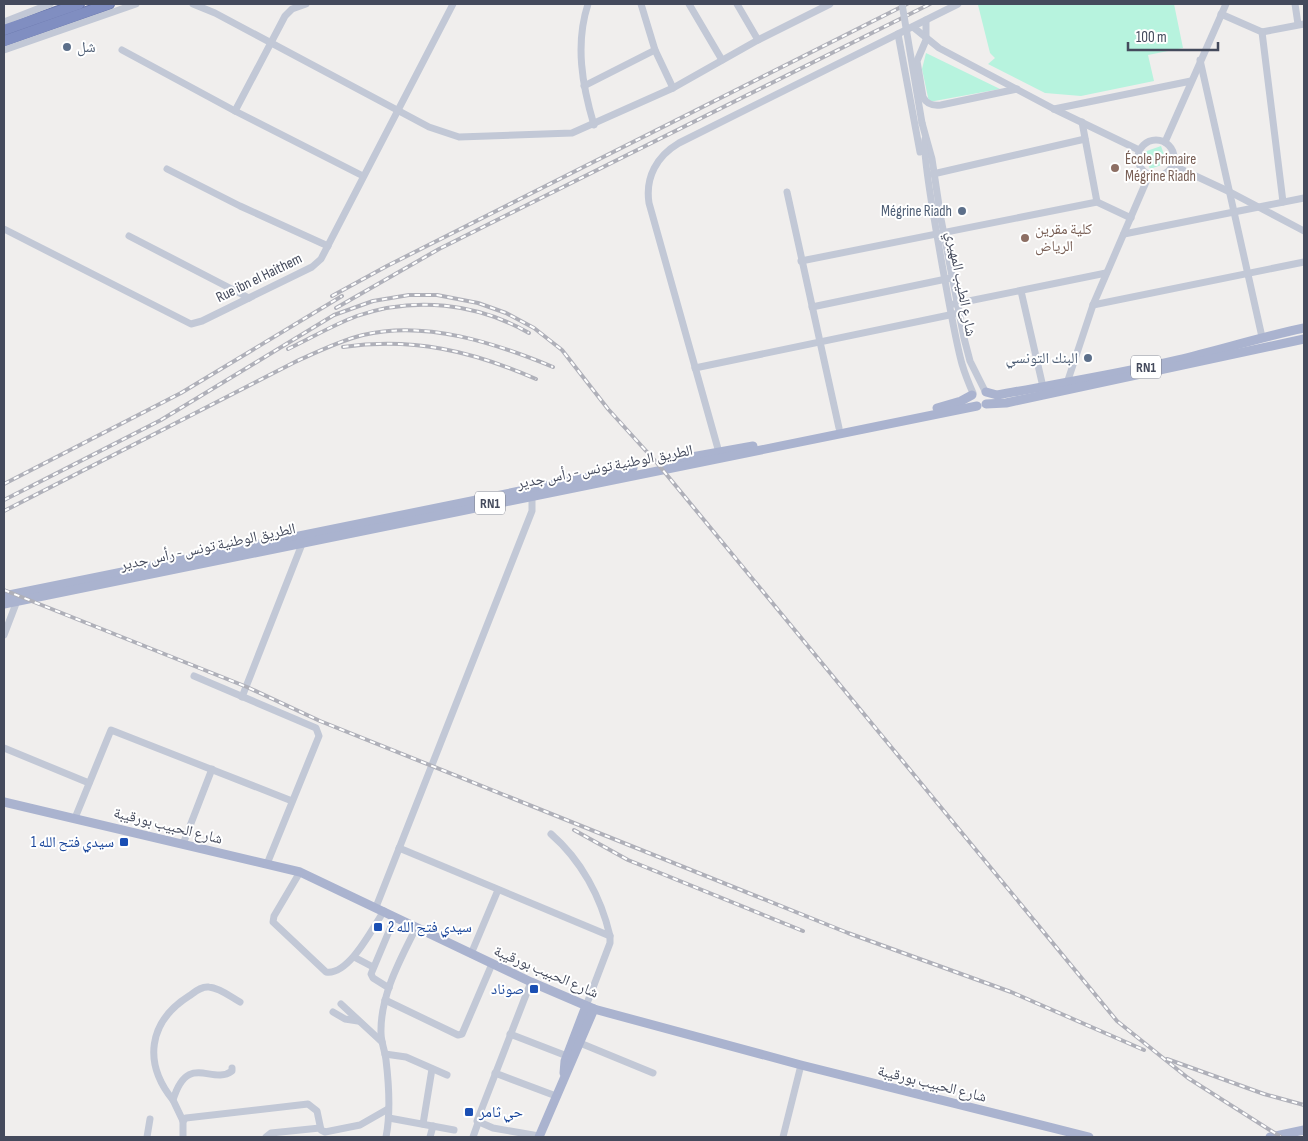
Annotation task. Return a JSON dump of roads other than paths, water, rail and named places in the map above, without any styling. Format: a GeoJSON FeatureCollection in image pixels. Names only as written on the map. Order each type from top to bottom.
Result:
{"type":"FeatureCollection","features":[{"type":"Feature","properties":{"kind":"highway"},"geometry":{"type":"LineString","coordinates":[[4,30],[79,4]]}},
{"type":"Feature","properties":{"kind":"highway"},"geometry":{"type":"LineString","coordinates":[[4,41],[109,4]]}},
{"type":"Feature","properties":{"kind":"main road","name":"RN1"},"geometry":{"type":"LineString","coordinates":[[972,394],[977,390],[997,395],[1067,383],[1178,360],[1262,336],[1304,328]]}},
{"type":"Feature","properties":{"kind":"main road","name":"الطريق الوطنية تونس - رأس جدير"},"geometry":{"type":"LineString","coordinates":[[719,456],[1127,378],[1304,339]]}},
{"type":"Feature","properties":{"kind":"main road"},"geometry":{"type":"LineString","coordinates":[[972,394],[972,400],[981,405],[988,396],[985,391]]}},
{"type":"Feature","properties":{"kind":"main road","name":"الطريق الوطنية تونس - رأس جدير"},"geometry":{"type":"LineString","coordinates":[[4,596],[304,538],[532,491],[665,468],[839,428],[940,408],[961,401],[972,394]]}},
{"type":"Feature","properties":{"kind":"main road","name":"الطريق الوطنية تونس - رأس جدير"},"geometry":{"type":"LineString","coordinates":[[4,604],[304,538]]}},
{"type":"Feature","properties":{"kind":"main road","name":"شارع الحبيب بورقيبة"},"geometry":{"type":"LineString","coordinates":[[4,802],[300,872],[492,964],[590,1007],[801,1065],[1088,1137]]}},
{"type":"Feature","properties":{"kind":"main road"},"geometry":{"type":"LineString","coordinates":[[539,1136],[580,1043],[590,1007]]}},
{"type":"Feature","properties":{"kind":"main road"},"geometry":{"type":"LineString","coordinates":[[564,1076],[567,1056],[590,1007]]}},
{"type":"Feature","properties":{"kind":"main road"},"geometry":{"type":"LineString","coordinates":[[1270,1137],[1304,1130]]}},
{"type":"Feature","properties":{"kind":"street"},"geometry":{"type":"LineString","coordinates":[[4,22],[50,4]]}},
{"type":"Feature","properties":{"kind":"street"},"geometry":{"type":"LineString","coordinates":[[4,50],[136,4]]}},
{"type":"Feature","properties":{"kind":"street"},"geometry":{"type":"LineString","coordinates":[[193,4],[215,13],[441,133],[459,137],[564,134],[594,125],[673,88],[758,40],[830,4]]}},
{"type":"Feature","properties":{"kind":"street"},"geometry":{"type":"LineString","coordinates":[[205,4],[215,13]]}},
{"type":"Feature","properties":{"kind":"street"},"geometry":{"type":"LineString","coordinates":[[235,111],[288,12],[306,4]]}},
{"type":"Feature","properties":{"kind":"street","name":"Rue ibn el Haithem"},"geometry":{"type":"LineString","coordinates":[[4,229],[187,323],[198,323],[312,267],[321,259],[328,246],[397,109],[446,21],[453,4]]}},
{"type":"Feature","properties":{"kind":"street"},"geometry":{"type":"LineString","coordinates":[[588,4],[580,41],[584,86],[594,125]]}},
{"type":"Feature","properties":{"kind":"street"},"geometry":{"type":"LineString","coordinates":[[641,4],[656,50],[673,88]]}},
{"type":"Feature","properties":{"kind":"street"},"geometry":{"type":"LineString","coordinates":[[689,4],[722,60]]}},
{"type":"Feature","properties":{"kind":"street"},"geometry":{"type":"LineString","coordinates":[[737,4],[758,40]]}},
{"type":"Feature","properties":{"kind":"street","name":"شارع الطيب المهيري"},"geometry":{"type":"LineString","coordinates":[[902,4],[954,304],[970,361],[985,391]]}},
{"type":"Feature","properties":{"kind":"street"},"geometry":{"type":"LineString","coordinates":[[719,456],[649,203],[649,178],[655,166],[663,155],[680,143],[958,4]]}},
{"type":"Feature","properties":{"kind":"street"},"geometry":{"type":"LineString","coordinates":[[1165,142],[1226,4]]}},
{"type":"Feature","properties":{"kind":"street"},"geometry":{"type":"LineString","coordinates":[[1221,14],[1262,32],[1301,24],[1296,4]]}},
{"type":"Feature","properties":{"kind":"street"},"geometry":{"type":"LineString","coordinates":[[926,20],[926,40],[917,61],[923,97],[930,104],[942,105],[1017,89]]}},
{"type":"Feature","properties":{"kind":"street"},"geometry":{"type":"LineString","coordinates":[[913,27],[926,40],[1054,109],[1139,150]]}},
{"type":"Feature","properties":{"kind":"street"},"geometry":{"type":"LineString","coordinates":[[1262,32],[1282,202]]}},
{"type":"Feature","properties":{"kind":"street"},"geometry":{"type":"LineString","coordinates":[[898,34],[918,141],[931,175],[1085,139]]}},
{"type":"Feature","properties":{"kind":"street"},"geometry":{"type":"LineString","coordinates":[[122,50],[235,111],[364,176]]}},
{"type":"Feature","properties":{"kind":"street"},"geometry":{"type":"LineString","coordinates":[[584,86],[656,50]]}},
{"type":"Feature","properties":{"kind":"street"},"geometry":{"type":"LineString","coordinates":[[1200,60],[1262,336]]}},
{"type":"Feature","properties":{"kind":"street"},"geometry":{"type":"LineString","coordinates":[[1054,109],[1191,81]]}},
{"type":"Feature","properties":{"kind":"street"},"geometry":{"type":"LineString","coordinates":[[1082,122],[1097,202]]}},
{"type":"Feature","properties":{"kind":"street"},"geometry":{"type":"LineString","coordinates":[[1149,140],[1165,142],[1173,151],[1172,165],[1162,175],[1149,175],[1138,164],[1139,150],[1149,140]]}},
{"type":"Feature","properties":{"kind":"street"},"geometry":{"type":"LineString","coordinates":[[1172,165],[1230,192],[1304,231]]}},
{"type":"Feature","properties":{"kind":"street"},"geometry":{"type":"LineString","coordinates":[[167,169],[240,206],[328,246]]}},
{"type":"Feature","properties":{"kind":"street"},"geometry":{"type":"LineString","coordinates":[[1067,383],[1093,305],[1149,175]]}},
{"type":"Feature","properties":{"kind":"street"},"geometry":{"type":"LineString","coordinates":[[787,192],[839,428]]}},
{"type":"Feature","properties":{"kind":"street"},"geometry":{"type":"LineString","coordinates":[[1124,234],[1304,198]]}},
{"type":"Feature","properties":{"kind":"street"},"geometry":{"type":"LineString","coordinates":[[801,261],[1097,202],[1131,218]]}},
{"type":"Feature","properties":{"kind":"street"},"geometry":{"type":"LineString","coordinates":[[129,236],[249,298]]}},
{"type":"Feature","properties":{"kind":"street"},"geometry":{"type":"LineString","coordinates":[[1093,305],[1249,275],[1304,262]]}},
{"type":"Feature","properties":{"kind":"street"},"geometry":{"type":"LineString","coordinates":[[954,304],[1106,274]]}},
{"type":"Feature","properties":{"kind":"street"},"geometry":{"type":"LineString","coordinates":[[812,307],[949,279]]}},
{"type":"Feature","properties":{"kind":"street"},"geometry":{"type":"LineString","coordinates":[[1021,291],[1043,387]]}},
{"type":"Feature","properties":{"kind":"street"},"geometry":{"type":"LineString","coordinates":[[695,368],[956,313]]}},
{"type":"Feature","properties":{"kind":"street","name":"شارع الطيب المهيري"},"geometry":{"type":"LineString","coordinates":[[956,313],[962,364],[972,394]]}},
{"type":"Feature","properties":{"kind":"street"},"geometry":{"type":"LineString","coordinates":[[300,872],[274,916],[273,922],[326,972],[341,968],[354,957],[380,909],[399,848],[532,511],[532,491]]}},
{"type":"Feature","properties":{"kind":"street"},"geometry":{"type":"LineString","coordinates":[[242,697],[304,538]]}},
{"type":"Feature","properties":{"kind":"street"},"geometry":{"type":"LineString","coordinates":[[4,636],[17,601]]}},
{"type":"Feature","properties":{"kind":"street"},"geometry":{"type":"LineString","coordinates":[[194,676],[316,728],[318,732],[319,736],[267,864]]}},
{"type":"Feature","properties":{"kind":"street"},"geometry":{"type":"LineString","coordinates":[[76,818],[110,730],[292,802]]}},
{"type":"Feature","properties":{"kind":"street"},"geometry":{"type":"LineString","coordinates":[[4,748],[89,783]]}},
{"type":"Feature","properties":{"kind":"street"},"geometry":{"type":"LineString","coordinates":[[182,844],[212,769]]}},
{"type":"Feature","properties":{"kind":"street"},"geometry":{"type":"LineString","coordinates":[[552,834],[580,864],[591,884],[610,936],[610,943],[590,1007]]}},
{"type":"Feature","properties":{"kind":"street"},"geometry":{"type":"LineString","coordinates":[[399,848],[610,936]]}},
{"type":"Feature","properties":{"kind":"street"},"geometry":{"type":"LineString","coordinates":[[471,954],[498,890]]}},
{"type":"Feature","properties":{"kind":"street"},"geometry":{"type":"LineString","coordinates":[[389,988],[373,978],[371,974],[395,917]]}},
{"type":"Feature","properties":{"kind":"street"},"geometry":{"type":"LineString","coordinates":[[386,1137],[389,1118],[385,1054],[381,1030],[385,1000],[416,928]]}},
{"type":"Feature","properties":{"kind":"street"},"geometry":{"type":"LineString","coordinates":[[354,957],[373,967]]}},
{"type":"Feature","properties":{"kind":"street"},"geometry":{"type":"LineString","coordinates":[[385,1000],[458,1034],[462,1034],[492,964]]}},
{"type":"Feature","properties":{"kind":"street"},"geometry":{"type":"LineString","coordinates":[[473,1137],[478,1123],[477,1119],[531,982]]}},
{"type":"Feature","properties":{"kind":"street"},"geometry":{"type":"LineString","coordinates":[[183,1137],[183,1121],[173,1100],[162,1086],[156,1072],[153,1044],[159,1028],[174,1006],[203,988],[213,988],[240,1002]]}},
{"type":"Feature","properties":{"kind":"street"},"geometry":{"type":"LineString","coordinates":[[341,1004],[382,1042]]}},
{"type":"Feature","properties":{"kind":"street"},"geometry":{"type":"LineString","coordinates":[[333,1012],[345,1019],[358,1021]]}},
{"type":"Feature","properties":{"kind":"street"},"geometry":{"type":"LineString","coordinates":[[510,1034],[567,1056]]}},
{"type":"Feature","properties":{"kind":"street"},"geometry":{"type":"LineString","coordinates":[[580,1043],[653,1073]]}},
{"type":"Feature","properties":{"kind":"street"},"geometry":{"type":"LineString","coordinates":[[385,1054],[406,1056],[447,1075]]}},
{"type":"Feature","properties":{"kind":"street"},"geometry":{"type":"LineString","coordinates":[[783,1137],[801,1065]]}},
{"type":"Feature","properties":{"kind":"street"},"geometry":{"type":"LineString","coordinates":[[173,1100],[181,1084],[193,1072],[200,1071],[225,1075],[232,1071],[232,1068]]}},
{"type":"Feature","properties":{"kind":"street"},"geometry":{"type":"LineString","coordinates":[[423,1124],[432,1069]]}},
{"type":"Feature","properties":{"kind":"street"},"geometry":{"type":"LineString","coordinates":[[495,1073],[556,1096]]}},
{"type":"Feature","properties":{"kind":"street"},"geometry":{"type":"LineString","coordinates":[[183,1121],[186,1118],[215,1114],[308,1104],[317,1110],[320,1128],[325,1132],[348,1129],[388,1109]]}},
{"type":"Feature","properties":{"kind":"street"},"geometry":{"type":"LineString","coordinates":[[389,1118],[454,1130]]}},
{"type":"Feature","properties":{"kind":"street"},"geometry":{"type":"LineString","coordinates":[[147,1137],[150,1119]]}},
{"type":"Feature","properties":{"kind":"street"},"geometry":{"type":"LineString","coordinates":[[478,1123],[494,1128],[539,1136]]}},
{"type":"Feature","properties":{"kind":"street"},"geometry":{"type":"LineString","coordinates":[[430,1137],[433,1126]]}},
{"type":"Feature","properties":{"kind":"street"},"geometry":{"type":"LineString","coordinates":[[266,1137],[270,1133],[320,1128]]}},
{"type":"Feature","properties":{"kind":"railway"},"geometry":{"type":"LineString","coordinates":[[332,296],[387,266],[907,4]]}},
{"type":"Feature","properties":{"kind":"railway"},"geometry":{"type":"LineString","coordinates":[[336,308],[439,249],[930,4]]}},
{"type":"Feature","properties":{"kind":"railway"},"geometry":{"type":"LineString","coordinates":[[4,500],[161,420],[334,315],[373,301],[409,295],[437,295],[478,303],[506,313],[534,328],[562,350],[608,409],[657,463],[1117,1021],[1188,1078],[1281,1137]]}},
{"type":"Feature","properties":{"kind":"railway"},"geometry":{"type":"LineString","coordinates":[[4,484],[181,393],[342,296]]}},
{"type":"Feature","properties":{"kind":"railway"},"geometry":{"type":"LineString","coordinates":[[288,349],[357,316],[401,306],[423,305],[467,309],[509,323],[529,333]]}},
{"type":"Feature","properties":{"kind":"railway"},"geometry":{"type":"LineString","coordinates":[[4,511],[295,362],[354,337],[387,331],[436,332],[484,342],[553,367]]}},
{"type":"Feature","properties":{"kind":"railway"},"geometry":{"type":"LineString","coordinates":[[343,347],[369,344],[418,345],[465,354],[536,379]]}},
{"type":"Feature","properties":{"kind":"railway"},"geometry":{"type":"LineString","coordinates":[[4,590],[247,687],[320,721],[848,933],[1011,992],[1144,1050]]}},
{"type":"Feature","properties":{"kind":"railway"},"geometry":{"type":"LineString","coordinates":[[574,830],[628,860],[803,931]]}},
{"type":"Feature","properties":{"kind":"railway"},"geometry":{"type":"LineString","coordinates":[[1167,1059],[1264,1094],[1304,1105]]}},
{"type":"Feature","properties":{"kind":"place","name":"شل"},"geometry":{"type":"Point","coordinates":[67,47]}},
{"type":"Feature","properties":{"kind":"place","name":"École Primaire Mégrine Riadh"},"geometry":{"type":"Point","coordinates":[1115,168]}},
{"type":"Feature","properties":{"kind":"place","name":"Mégrine Riadh"},"geometry":{"type":"Point","coordinates":[962,211]}},
{"type":"Feature","properties":{"kind":"place","name":"كلية مقرين الرياض"},"geometry":{"type":"Point","coordinates":[1025,238]}},
{"type":"Feature","properties":{"kind":"place","name":"البنك التونسي"},"geometry":{"type":"Point","coordinates":[1088,358]}},
{"type":"Feature","properties":{"kind":"place","name":"سيدي فتح الله 1"},"geometry":{"type":"Point","coordinates":[124,842]}},
{"type":"Feature","properties":{"kind":"place","name":"2 سيدي فتح الله"},"geometry":{"type":"Point","coordinates":[378,927]}},
{"type":"Feature","properties":{"kind":"place","name":"صوناد"},"geometry":{"type":"Point","coordinates":[534,989]}},
{"type":"Feature","properties":{"kind":"place","name":"حي ثامر"},"geometry":{"type":"Point","coordinates":[469,1112]}}]}
